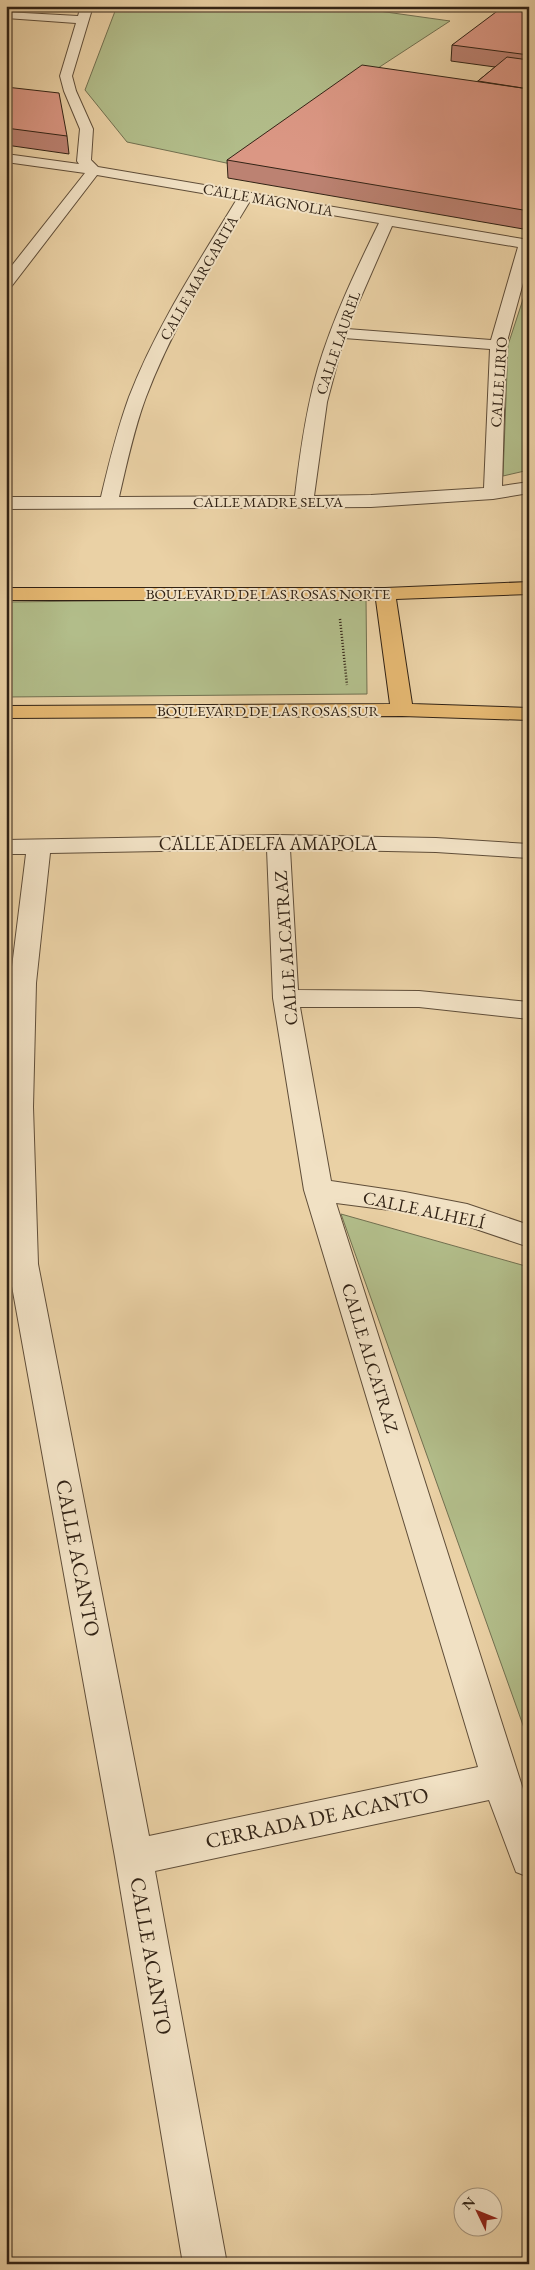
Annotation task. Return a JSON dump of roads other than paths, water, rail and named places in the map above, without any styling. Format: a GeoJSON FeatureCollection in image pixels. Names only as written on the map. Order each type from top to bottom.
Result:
{"type":"FeatureCollection","features":[{"type":"Feature","properties":{"kind":"main road","name":"BOULEVARD DE LAS ROSAS NORTE"},"geometry":{"type":"LineString","coordinates":[[6,594],[385,594],[529,588]]}},
{"type":"Feature","properties":{"kind":"main road"},"geometry":{"type":"LineString","coordinates":[[385,594],[402,710]]}},
{"type":"Feature","properties":{"kind":"main road","name":"BOULEVARD DE LAS ROSAS SUR"},"geometry":{"type":"LineString","coordinates":[[6,712],[402,710],[529,714]]}},
{"type":"Feature","properties":{"kind":"street"},"geometry":{"type":"LineString","coordinates":[[6,28],[51,6]]}},
{"type":"Feature","properties":{"kind":"street"},"geometry":{"type":"LineString","coordinates":[[9,276],[94,170],[84,161],[87,135],[66,76],[87,6]]}},
{"type":"Feature","properties":{"kind":"street"},"geometry":{"type":"LineString","coordinates":[[6,14],[22,19],[83,23]]}},
{"type":"Feature","properties":{"kind":"street"},"geometry":{"type":"LineString","coordinates":[[22,19],[83,23]]}},
{"type":"Feature","properties":{"kind":"street","name":"CALLE MAGNOLIA"},"geometry":{"type":"LineString","coordinates":[[6,158],[94,170],[527,245]]}},
{"type":"Feature","properties":{"kind":"street","name":"CALLE MARGARITA"},"geometry":{"type":"LineString","coordinates":[[109,502],[137,398],[162,341],[194,280],[246,196]]}},
{"type":"Feature","properties":{"kind":"street","name":"CALLE LAUREL"},"geometry":{"type":"LineString","coordinates":[[304,502],[313,426],[326,369],[338,333],[387,220]]}},
{"type":"Feature","properties":{"kind":"street","name":"CALLE LIRIO"},"geometry":{"type":"LineString","coordinates":[[493,493],[498,345],[527,245]]}},
{"type":"Feature","properties":{"kind":"street"},"geometry":{"type":"LineString","coordinates":[[338,333],[498,345]]}},
{"type":"Feature","properties":{"kind":"street","name":"CALLE MADRE SELVA"},"geometry":{"type":"LineString","coordinates":[[6,503],[398,500],[493,493],[529,487]]}},
{"type":"Feature","properties":{"kind":"street","name":"CALLE ADELFA AMAPOLA"},"geometry":{"type":"LineString","coordinates":[[6,847],[278,842],[436,845],[529,851]]}},
{"type":"Feature","properties":{"kind":"street","name":"CALLE ALCATRAZ"},"geometry":{"type":"LineString","coordinates":[[278,842],[286,998],[318,1190],[500,1780],[529,1859]]}},
{"type":"Feature","properties":{"kind":"street","name":"CALLE ACANTO"},"geometry":{"type":"LineString","coordinates":[[39,847],[24,983],[15,1265],[134,1857],[205,2264]]}},
{"type":"Feature","properties":{"kind":"street"},"geometry":{"type":"LineString","coordinates":[[286,998],[419,998],[529,1011]]}},
{"type":"Feature","properties":{"kind":"street","name":"CALLE ALHELÍ"},"geometry":{"type":"LineString","coordinates":[[318,1190],[405,1202],[467,1215],[529,1236]]}},
{"type":"Feature","properties":{"kind":"street","name":"CERRADA DE ACANTO"},"geometry":{"type":"LineString","coordinates":[[134,1857],[500,1780]]}}]}
